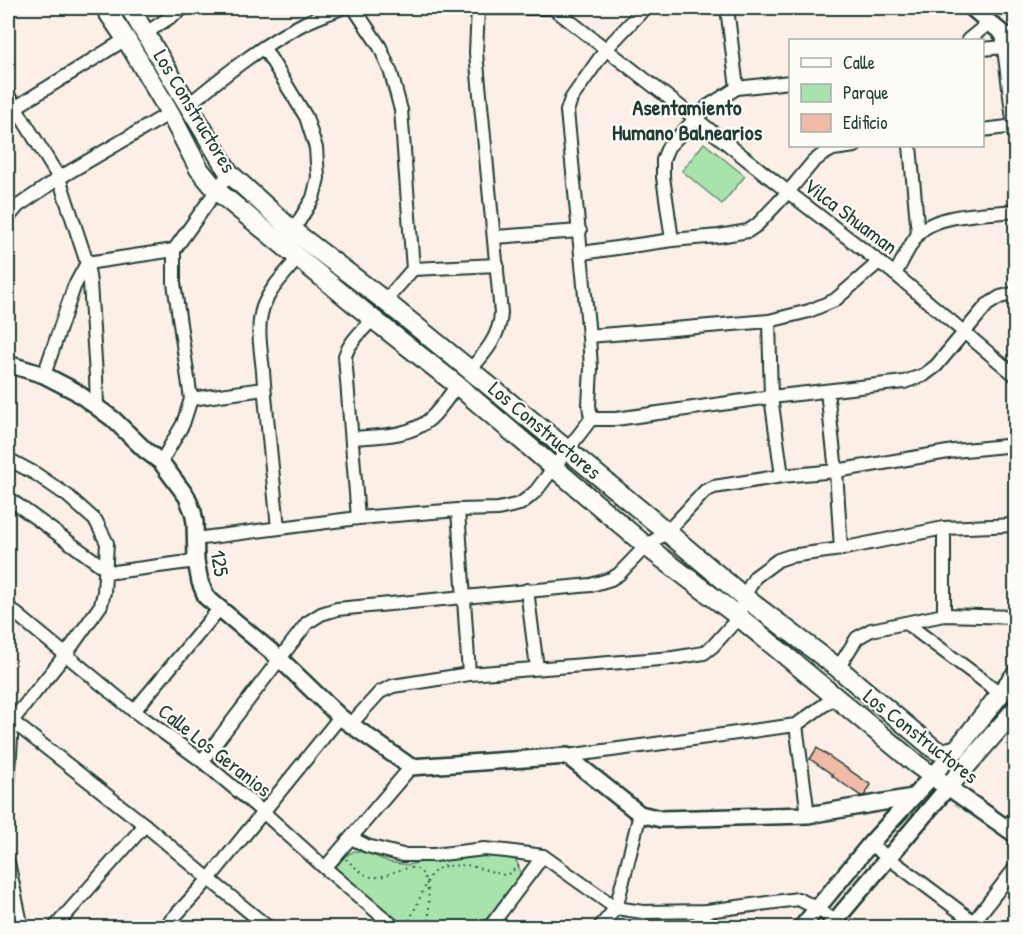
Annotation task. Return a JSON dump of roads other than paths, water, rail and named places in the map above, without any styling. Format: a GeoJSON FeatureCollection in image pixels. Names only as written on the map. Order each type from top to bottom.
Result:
{"type":"FeatureCollection","features":[{"type":"Feature","properties":{"kind":"main road","name":"Los Constructores"},"geometry":{"type":"LineString","coordinates":[[105,8],[170,113],[199,169],[217,191],[373,319],[458,385],[646,546],[739,617],[835,698],[948,787]]}},
{"type":"Feature","properties":{"kind":"main road","name":"Los Constructores"},"geometry":{"type":"LineString","coordinates":[[130,8],[229,173],[293,231],[470,369],[744,597],[838,668],[938,752],[957,749]]}},
{"type":"Feature","properties":{"kind":"main road"},"geometry":{"type":"LineString","coordinates":[[957,749],[1016,674]]}},
{"type":"Feature","properties":{"kind":"main road"},"geometry":{"type":"LineString","coordinates":[[948,787],[1016,709]]}},
{"type":"Feature","properties":{"kind":"street"},"geometry":{"type":"LineString","coordinates":[[146,33],[184,8]]}},
{"type":"Feature","properties":{"kind":"street"},"geometry":{"type":"LineString","coordinates":[[354,8],[380,47],[391,73],[401,110],[413,269],[385,301]]}},
{"type":"Feature","properties":{"kind":"street","name":"Vilca Shuaman"},"geometry":{"type":"LineString","coordinates":[[472,8],[555,8],[895,274],[1016,376]]}},
{"type":"Feature","properties":{"kind":"street"},"geometry":{"type":"LineString","coordinates":[[470,369],[490,346],[500,326],[501,313],[476,53],[478,8]]}},
{"type":"Feature","properties":{"kind":"street"},"geometry":{"type":"LineString","coordinates":[[195,539],[358,518],[498,509],[520,504],[536,491],[591,419],[589,336],[567,111],[571,99],[606,49],[645,8]]}},
{"type":"Feature","properties":{"kind":"street"},"geometry":{"type":"LineString","coordinates":[[727,8],[737,88]]}},
{"type":"Feature","properties":{"kind":"street"},"geometry":{"type":"LineString","coordinates":[[972,8],[1007,39],[1016,142]]}},
{"type":"Feature","properties":{"kind":"street"},"geometry":{"type":"LineString","coordinates":[[188,105],[228,72],[264,48],[303,24],[334,9]]}},
{"type":"Feature","properties":{"kind":"street"},"geometry":{"type":"LineString","coordinates":[[969,39],[990,22]]}},
{"type":"Feature","properties":{"kind":"street"},"geometry":{"type":"LineString","coordinates":[[11,110],[126,39]]}},
{"type":"Feature","properties":{"kind":"street"},"geometry":{"type":"LineString","coordinates":[[984,48],[1007,39]]}},
{"type":"Feature","properties":{"kind":"street"},"geometry":{"type":"LineString","coordinates":[[264,48],[306,117],[316,148],[318,178],[313,198],[293,231]]}},
{"type":"Feature","properties":{"kind":"street"},"geometry":{"type":"LineString","coordinates":[[672,240],[663,177],[663,160],[668,147],[708,106],[737,88],[789,82]]}},
{"type":"Feature","properties":{"kind":"street"},"geometry":{"type":"LineString","coordinates":[[8,95],[11,110],[59,178],[87,263],[96,364],[97,406]]}},
{"type":"Feature","properties":{"kind":"street"},"geometry":{"type":"LineString","coordinates":[[8,218],[18,206],[59,178],[170,113]]}},
{"type":"Feature","properties":{"kind":"street"},"geometry":{"type":"LineString","coordinates":[[984,130],[1015,126]]}},
{"type":"Feature","properties":{"kind":"street"},"geometry":{"type":"LineString","coordinates":[[582,253],[748,231],[757,225],[813,162],[833,149],[848,147]]}},
{"type":"Feature","properties":{"kind":"street"},"geometry":{"type":"LineString","coordinates":[[910,147],[918,234]]}},
{"type":"Feature","properties":{"kind":"street"},"geometry":{"type":"LineString","coordinates":[[161,462],[183,424],[191,399],[174,283],[174,250],[229,173]]}},
{"type":"Feature","properties":{"kind":"street"},"geometry":{"type":"LineString","coordinates":[[895,274],[918,234],[926,227],[955,217],[1016,211]]}},
{"type":"Feature","properties":{"kind":"street"},"geometry":{"type":"LineString","coordinates":[[494,237],[580,231]]}},
{"type":"Feature","properties":{"kind":"street"},"geometry":{"type":"LineString","coordinates":[[87,263],[174,250]]}},
{"type":"Feature","properties":{"kind":"street"},"geometry":{"type":"LineString","coordinates":[[278,528],[260,331],[263,309],[273,289],[298,258]]}},
{"type":"Feature","properties":{"kind":"street"},"geometry":{"type":"LineString","coordinates":[[589,336],[770,321],[809,311],[835,300],[879,262]]}},
{"type":"Feature","properties":{"kind":"street"},"geometry":{"type":"LineString","coordinates":[[44,375],[74,287],[87,263]]}},
{"type":"Feature","properties":{"kind":"street"},"geometry":{"type":"LineString","coordinates":[[413,269],[497,265]]}},
{"type":"Feature","properties":{"kind":"street"},"geometry":{"type":"LineString","coordinates":[[591,419],[616,419],[771,397],[904,382],[924,375],[936,366],[987,305],[1000,297],[1016,293]]}},
{"type":"Feature","properties":{"kind":"street"},"geometry":{"type":"LineString","coordinates":[[358,518],[345,356],[347,349],[373,319]]}},
{"type":"Feature","properties":{"kind":"street"},"geometry":{"type":"LineString","coordinates":[[770,321],[771,397],[782,477]]}},
{"type":"Feature","properties":{"kind":"street","name":"125"},"geometry":{"type":"LineString","coordinates":[[8,364],[44,375],[75,391],[97,406],[161,462],[188,497],[195,522],[196,561],[206,597],[279,658],[345,721],[411,767]]}},
{"type":"Feature","properties":{"kind":"street"},"geometry":{"type":"LineString","coordinates":[[352,438],[396,433],[419,427],[430,419],[458,385]]}},
{"type":"Feature","properties":{"kind":"street"},"geometry":{"type":"LineString","coordinates":[[191,399],[264,389]]}},
{"type":"Feature","properties":{"kind":"street"},"geometry":{"type":"LineString","coordinates":[[827,391],[836,471],[841,549]]}},
{"type":"Feature","properties":{"kind":"street"},"geometry":{"type":"LineString","coordinates":[[202,761],[307,623],[321,614],[337,609],[591,585],[611,579],[626,568],[646,546],[667,532],[697,498],[714,487],[836,471],[954,451],[1016,445]]}},
{"type":"Feature","properties":{"kind":"street"},"geometry":{"type":"LineString","coordinates":[[8,459],[36,474],[68,496],[96,521],[107,543],[101,605],[66,654],[10,720],[8,787]]}},
{"type":"Feature","properties":{"kind":"street"},"geometry":{"type":"LineString","coordinates":[[8,498],[106,569],[114,572],[196,561]]}},
{"type":"Feature","properties":{"kind":"street"},"geometry":{"type":"LineString","coordinates":[[458,510],[469,674]]}},
{"type":"Feature","properties":{"kind":"street"},"geometry":{"type":"LineString","coordinates":[[164,927],[209,879],[263,812],[345,721],[380,692],[393,686],[469,674],[673,658],[704,653],[739,617],[744,597],[755,577],[778,560],[944,528],[1016,525]]}},
{"type":"Feature","properties":{"kind":"street"},"geometry":{"type":"LineString","coordinates":[[944,528],[945,615]]}},
{"type":"Feature","properties":{"kind":"street"},"geometry":{"type":"LineString","coordinates":[[527,591],[537,668]]}},
{"type":"Feature","properties":{"kind":"street","name":"Calle Los Geranios"},"geometry":{"type":"LineString","coordinates":[[8,607],[134,711],[202,761],[396,927]]}},
{"type":"Feature","properties":{"kind":"street"},"geometry":{"type":"LineString","coordinates":[[134,711],[220,608]]}},
{"type":"Feature","properties":{"kind":"street"},"geometry":{"type":"LineString","coordinates":[[838,668],[857,638],[872,630],[945,615],[1016,617]]}},
{"type":"Feature","properties":{"kind":"street"},"geometry":{"type":"LineString","coordinates":[[906,623],[1000,693]]}},
{"type":"Feature","properties":{"kind":"street"},"geometry":{"type":"LineString","coordinates":[[325,868],[411,767],[567,756],[796,725],[835,698]]}},
{"type":"Feature","properties":{"kind":"street"},"geometry":{"type":"LineString","coordinates":[[10,720],[145,825],[269,927]]}},
{"type":"Feature","properties":{"kind":"street"},"geometry":{"type":"LineString","coordinates":[[796,725],[808,815]]}},
{"type":"Feature","properties":{"kind":"street"},"geometry":{"type":"LineString","coordinates":[[801,927],[870,844],[957,749]]}},
{"type":"Feature","properties":{"kind":"street"},"geometry":{"type":"LineString","coordinates":[[567,756],[640,814],[661,819],[808,815],[913,797]]}},
{"type":"Feature","properties":{"kind":"street"},"geometry":{"type":"LineString","coordinates":[[351,838],[367,846],[403,855],[434,855],[484,849],[543,856],[616,908],[643,912],[707,911],[798,898],[817,908],[836,925],[888,858],[948,787]]}},
{"type":"Feature","properties":{"kind":"street","name":"Los Constructores"},"geometry":{"type":"LineString","coordinates":[[948,787],[1012,826]]}},
{"type":"Feature","properties":{"kind":"street"},"geometry":{"type":"LineString","coordinates":[[599,927],[616,908],[640,814]]}},
{"type":"Feature","properties":{"kind":"street"},"geometry":{"type":"LineString","coordinates":[[54,927],[145,825]]}},
{"type":"Feature","properties":{"kind":"street"},"geometry":{"type":"LineString","coordinates":[[870,844],[975,925],[1016,867]]}},
{"type":"Feature","properties":{"kind":"street"},"geometry":{"type":"LineString","coordinates":[[489,927],[543,856]]}},
{"type":"Feature","properties":{"kind":"street"},"geometry":{"type":"LineString","coordinates":[[8,862],[21,927]]}},
{"type":"Feature","properties":{"kind":"street"},"geometry":{"type":"LineString","coordinates":[[694,927],[707,911]]}},
{"type":"Feature","properties":{"kind":"district","name":"Asentamiento Humano Balnearios"},"geometry":{"type":"Point","coordinates":[687,120]}}]}
